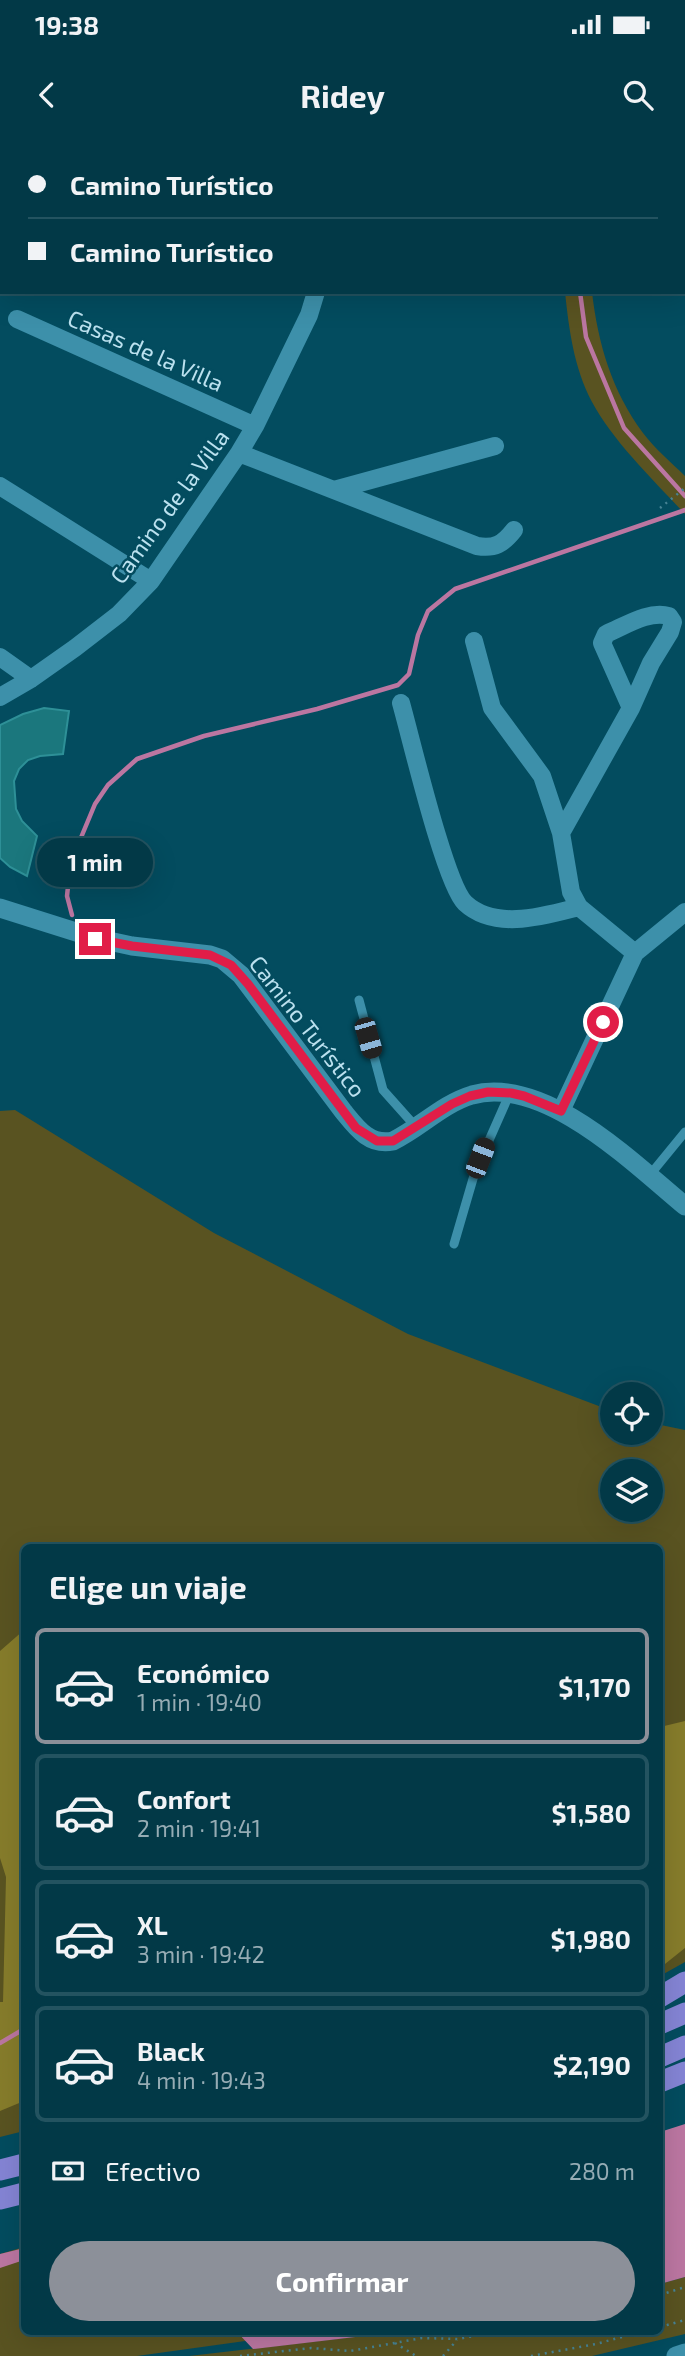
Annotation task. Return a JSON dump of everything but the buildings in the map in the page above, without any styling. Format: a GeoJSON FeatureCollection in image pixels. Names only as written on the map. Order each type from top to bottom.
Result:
{"type":"FeatureCollection","features":[{"type":"Feature","properties":{"kind":"highway"},"geometry":{"type":"LineString","coordinates":[[663,1995],[685,1982]]}},
{"type":"Feature","properties":{"kind":"highway"},"geometry":{"type":"LineString","coordinates":[[663,2023],[685,2013]]}},
{"type":"Feature","properties":{"kind":"highway"},"geometry":{"type":"LineString","coordinates":[[663,2056],[685,2046]]}},
{"type":"Feature","properties":{"kind":"highway"},"geometry":{"type":"LineString","coordinates":[[663,2081],[685,2072]]}},
{"type":"Feature","properties":{"kind":"highway"},"geometry":{"type":"LineString","coordinates":[[0,2171],[21,2165]]}},
{"type":"Feature","properties":{"kind":"highway"},"geometry":{"type":"LineString","coordinates":[[0,2199],[21,2194]]}},
{"type":"Feature","properties":{"kind":"main road","name":"Camino Turístico"},"geometry":{"type":"LineString","coordinates":[[0,908],[95,939],[222,959],[248,984],[361,1132],[377,1141],[398,1139],[452,1104],[470,1096],[488,1092],[511,1093],[561,1111],[685,1206]]}},
{"type":"Feature","properties":{"kind":"main road"},"geometry":{"type":"LineString","coordinates":[[676,2356],[685,2353]]}},
{"type":"Feature","properties":{"kind":"street","name":"Camino de la Villa"},"geometry":{"type":"LineString","coordinates":[[0,697],[31,679],[119,614],[151,581],[255,426],[309,315],[315,294]]}},
{"type":"Feature","properties":{"kind":"street","name":"Casas de la Villa"},"geometry":{"type":"LineString","coordinates":[[17,319],[255,426]]}},
{"type":"Feature","properties":{"kind":"street"},"geometry":{"type":"LineString","coordinates":[[334,490],[495,446]]}},
{"type":"Feature","properties":{"kind":"street"},"geometry":{"type":"LineString","coordinates":[[239,453],[477,545],[491,548],[504,542],[514,530]]}},
{"type":"Feature","properties":{"kind":"street"},"geometry":{"type":"LineString","coordinates":[[0,486],[151,581]]}},
{"type":"Feature","properties":{"kind":"street"},"geometry":{"type":"LineString","coordinates":[[561,833],[631,708],[651,663],[670,632],[673,622],[669,616],[660,613],[652,615],[607,634],[602,643],[631,708]]}},
{"type":"Feature","properties":{"kind":"street"},"geometry":{"type":"LineString","coordinates":[[474,641],[492,708],[542,776],[561,833],[570,892],[579,906],[635,953]]}},
{"type":"Feature","properties":{"kind":"street"},"geometry":{"type":"LineString","coordinates":[[0,657],[31,679]]}},
{"type":"Feature","properties":{"kind":"street"},"geometry":{"type":"LineString","coordinates":[[401,703],[440,842],[453,882],[465,902],[487,915],[509,919],[546,916],[579,906]]}},
{"type":"Feature","properties":{"kind":"street"},"geometry":{"type":"LineString","coordinates":[[561,1111],[635,953],[685,912]]}},
{"type":"Feature","properties":{"kind":"lane"},"geometry":{"type":"LineString","coordinates":[[359,1000],[383,1090],[416,1127]]}},
{"type":"Feature","properties":{"kind":"lane"},"geometry":{"type":"LineString","coordinates":[[454,1244],[475,1172],[511,1093]]}},
{"type":"Feature","properties":{"kind":"lane"},"geometry":{"type":"LineString","coordinates":[[649,1176],[685,1132]]}},
{"type":"Feature","properties":{"kind":"path"},"geometry":{"type":"LineString","coordinates":[[660,509],[685,488]]}},
{"type":"Feature","properties":{"kind":"path"},"geometry":{"type":"LineString","coordinates":[[663,2294],[685,2287]]}},
{"type":"Feature","properties":{"kind":"path"},"geometry":{"type":"LineString","coordinates":[[663,2326],[685,2320]]}},
{"type":"Feature","properties":{"kind":"path"},"geometry":{"type":"LineString","coordinates":[[240,2356],[312,2348],[350,2351],[422,2338],[458,2339],[479,2335]]}},
{"type":"Feature","properties":{"kind":"path"},"geometry":{"type":"LineString","coordinates":[[531,2356],[630,2335]]}},
{"type":"Feature","properties":{"kind":"path"},"geometry":{"type":"LineString","coordinates":[[443,2356],[458,2339]]}},
{"type":"Feature","properties":{"kind":"path"},"geometry":{"type":"LineString","coordinates":[[395,2343],[416,2356]]}},
{"type":"Feature","properties":{"kind":"shaded area"},"geometry":{"type":"Polygon","coordinates":[[[565,294],[592,294],[598,330],[608,366],[623,401],[648,439],[685,476],[685,514],[622,446],[592,402],[577,362],[565,294]]]}},
{"type":"Feature","properties":{"kind":"shaded area"},"geometry":{"type":"Polygon","coordinates":[[[15,1110],[214,1233],[408,1334],[600,1406],[600,1445],[663,1445],[663,1425],[685,1430],[685,1962],[663,1974],[663,1544],[21,1544],[21,2132],[0,2137],[0,1111],[15,1110]]]}},
{"type":"Feature","properties":{"kind":"shaded area"},"geometry":{"type":"Polygon","coordinates":[[[21,1633],[21,2102],[0,2111],[0,2002],[3,2002],[6,1877],[0,1858],[0,1651],[21,1633]]]}},
{"type":"Feature","properties":{"kind":"shaded area"},"geometry":{"type":"Polygon","coordinates":[[[685,1721],[685,1948],[663,1966],[663,1726],[685,1721]]]}},
{"type":"Feature","properties":{"kind":"shaded area"},"geometry":{"type":"Polygon","coordinates":[[[685,2124],[685,2277],[663,2283],[663,2131],[685,2124]]]}},
{"type":"Feature","properties":{"kind":"shaded area"},"geometry":{"type":"Polygon","coordinates":[[[21,2248],[21,2335],[288,2335],[137,2356],[0,2356],[0,2254],[21,2248]]]}},
{"type":"Feature","properties":{"kind":"shaded area"},"geometry":{"type":"Polygon","coordinates":[[[21,2249],[21,2261],[0,2268],[0,2254],[21,2249]]]}},
{"type":"Feature","properties":{"kind":"shaded area"},"geometry":{"type":"Polygon","coordinates":[[[685,2277],[685,2334],[592,2356],[189,2356],[371,2335],[663,2335],[663,2283],[685,2277]]]}},
{"type":"Feature","properties":{"kind":"shaded area"},"geometry":{"type":"Polygon","coordinates":[[[240,2335],[372,2335],[253,2349],[240,2335]]]}},
{"type":"Feature","properties":{"kind":"waterway"},"geometry":{"type":"LineString","coordinates":[[580,294],[586,337],[624,428],[685,496]]}},
{"type":"Feature","properties":{"kind":"waterway"},"geometry":{"type":"LineString","coordinates":[[72,915],[67,896],[69,877],[80,840],[95,804],[108,785],[137,759],[204,736],[317,709],[398,685],[409,674],[418,635],[428,611],[455,589],[685,510]]}},
{"type":"Feature","properties":{"kind":"waterway"},"geometry":{"type":"LineString","coordinates":[[0,2043],[21,2031]]}},
{"type":"Feature","properties":{"kind":"route"},"geometry":{"type":"LineString","coordinates":[[95,939],[210,955],[231,965],[356,1128],[366,1136],[382,1142],[398,1139],[452,1104],[488,1092],[524,1096],[561,1111],[603,1022]]}}]}
